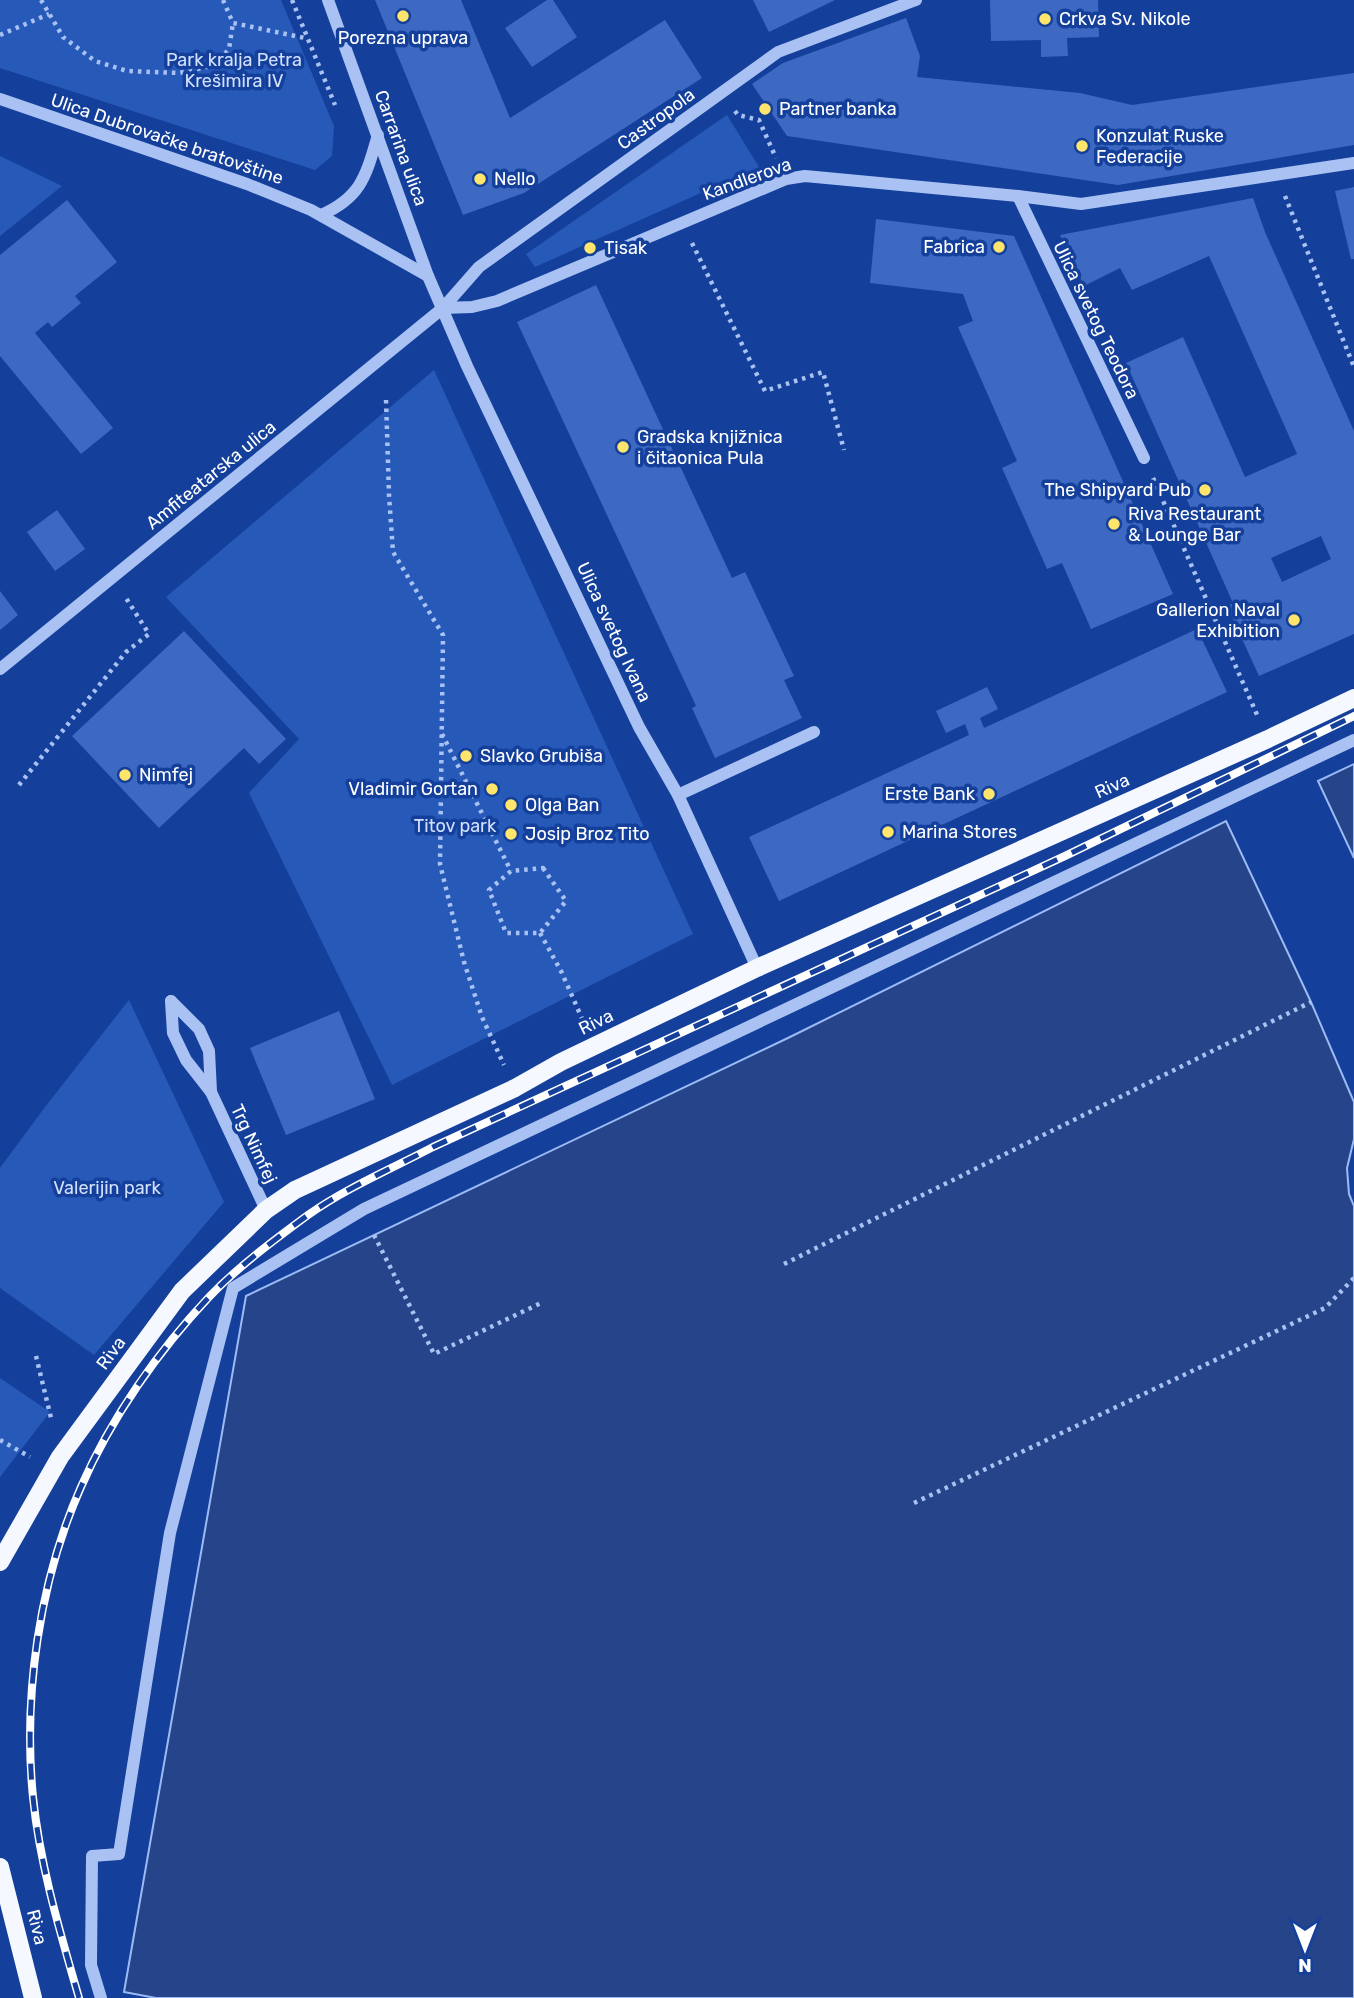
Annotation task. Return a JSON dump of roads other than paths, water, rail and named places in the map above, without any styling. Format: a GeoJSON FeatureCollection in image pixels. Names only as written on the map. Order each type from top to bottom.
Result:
{"type":"FeatureCollection","features":[{"type":"Feature","properties":{"kind":"main road","name":"Riva"},"geometry":{"type":"LineString","coordinates":[[0,1562],[56,1463],[182,1291],[266,1210],[295,1190],[515,1088],[594,1046],[757,968],[1354,698]]}},
{"type":"Feature","properties":{"kind":"main road","name":"Riva"},"geometry":{"type":"LineString","coordinates":[[0,1867],[33,1998]]}},
{"type":"Feature","properties":{"kind":"street","name":"Carrarina ulica"},"geometry":{"type":"LineString","coordinates":[[328,0],[428,276],[443,308]]}},
{"type":"Feature","properties":{"kind":"street","name":"Castropola"},"geometry":{"type":"LineString","coordinates":[[443,308],[479,267],[778,52],[916,0]]}},
{"type":"Feature","properties":{"kind":"street","name":"Ulica Dubrovačke bratovštine"},"geometry":{"type":"LineString","coordinates":[[0,99],[247,184],[321,215],[428,276]]}},
{"type":"Feature","properties":{"kind":"street"},"geometry":{"type":"LineString","coordinates":[[321,215],[340,207],[351,198],[369,167],[378,135]]}},
{"type":"Feature","properties":{"kind":"street","name":"Kandlerova"},"geometry":{"type":"LineString","coordinates":[[443,308],[472,307],[497,301],[786,179],[805,176],[1081,204],[1354,163]]}},
{"type":"Feature","properties":{"kind":"street","name":"Ulica svetog Teodora"},"geometry":{"type":"LineString","coordinates":[[1018,196],[1143,458]]}},
{"type":"Feature","properties":{"kind":"street","name":"Amfiteatarska ulica"},"geometry":{"type":"LineString","coordinates":[[0,669],[443,308]]}},
{"type":"Feature","properties":{"kind":"street","name":"Ulica svetog Ivana"},"geometry":{"type":"LineString","coordinates":[[443,308],[467,366],[639,727],[678,795],[757,968]]}},
{"type":"Feature","properties":{"kind":"street"},"geometry":{"type":"LineString","coordinates":[[678,795],[814,732]]}},
{"type":"Feature","properties":{"kind":"street"},"geometry":{"type":"LineString","coordinates":[[101,1998],[91,1965],[92,1856],[119,1854],[170,1533],[233,1288],[364,1209],[1354,740]]}},
{"type":"Feature","properties":{"kind":"street","name":"Trg Nimfej"},"geometry":{"type":"LineString","coordinates":[[211,1092],[208,1051],[199,1029],[171,1001],[173,1032],[186,1060],[211,1092],[266,1210]]}},
{"type":"Feature","properties":{"kind":"railway"},"geometry":{"type":"LineString","coordinates":[[79,1998],[46,1874],[33,1797],[30,1719],[45,1600],[66,1523],[106,1436],[154,1362],[210,1296],[245,1264],[308,1215],[369,1179],[1065,856],[1354,716]]}},
{"type":"Feature","properties":{"kind":"place","name":"Porezna uprava"},"geometry":{"type":"Point","coordinates":[403,16]}},
{"type":"Feature","properties":{"kind":"place","name":"Crkva Sv. Nikole"},"geometry":{"type":"Point","coordinates":[1045,19]}},
{"type":"Feature","properties":{"kind":"place","name":"Partner banka"},"geometry":{"type":"Point","coordinates":[765,109]}},
{"type":"Feature","properties":{"kind":"place","name":"Konzulat Ruske Federacije"},"geometry":{"type":"Point","coordinates":[1082,146]}},
{"type":"Feature","properties":{"kind":"place","name":"Nello"},"geometry":{"type":"Point","coordinates":[480,179]}},
{"type":"Feature","properties":{"kind":"place","name":"Fabrica"},"geometry":{"type":"Point","coordinates":[999,247]}},
{"type":"Feature","properties":{"kind":"place","name":"Tisak"},"geometry":{"type":"Point","coordinates":[590,248]}},
{"type":"Feature","properties":{"kind":"place","name":"Gradska knjižnica i čitaonica Pula"},"geometry":{"type":"Point","coordinates":[623,447]}},
{"type":"Feature","properties":{"kind":"place","name":"The Shipyard Pub"},"geometry":{"type":"Point","coordinates":[1205,490]}},
{"type":"Feature","properties":{"kind":"place","name":"Riva Restaurant & Lounge Bar"},"geometry":{"type":"Point","coordinates":[1114,524]}},
{"type":"Feature","properties":{"kind":"place","name":"Gallerion Naval Exhibition"},"geometry":{"type":"Point","coordinates":[1294,620]}},
{"type":"Feature","properties":{"kind":"place","name":"Slavko Grubiša"},"geometry":{"type":"Point","coordinates":[466,756]}},
{"type":"Feature","properties":{"kind":"place","name":"Nimfej"},"geometry":{"type":"Point","coordinates":[125,775]}},
{"type":"Feature","properties":{"kind":"place","name":"Vladimir Gortan"},"geometry":{"type":"Point","coordinates":[492,789]}},
{"type":"Feature","properties":{"kind":"place","name":"Erste Bank"},"geometry":{"type":"Point","coordinates":[989,794]}},
{"type":"Feature","properties":{"kind":"place","name":"Olga Ban"},"geometry":{"type":"Point","coordinates":[511,805]}},
{"type":"Feature","properties":{"kind":"place","name":"Marina Stores"},"geometry":{"type":"Point","coordinates":[888,832]}},
{"type":"Feature","properties":{"kind":"place","name":"Josip Broz Tito"},"geometry":{"type":"Point","coordinates":[511,834]}},
{"type":"Feature","properties":{"kind":"park label","name":"Park kralja Petra Krešimira IV"},"geometry":{"type":"Point","coordinates":[234,70]}},
{"type":"Feature","properties":{"kind":"park label","name":"Titov park"},"geometry":{"type":"Point","coordinates":[455,826]}},
{"type":"Feature","properties":{"kind":"park label","name":"Valerijin park"},"geometry":{"type":"Point","coordinates":[107,1188]}}]}
